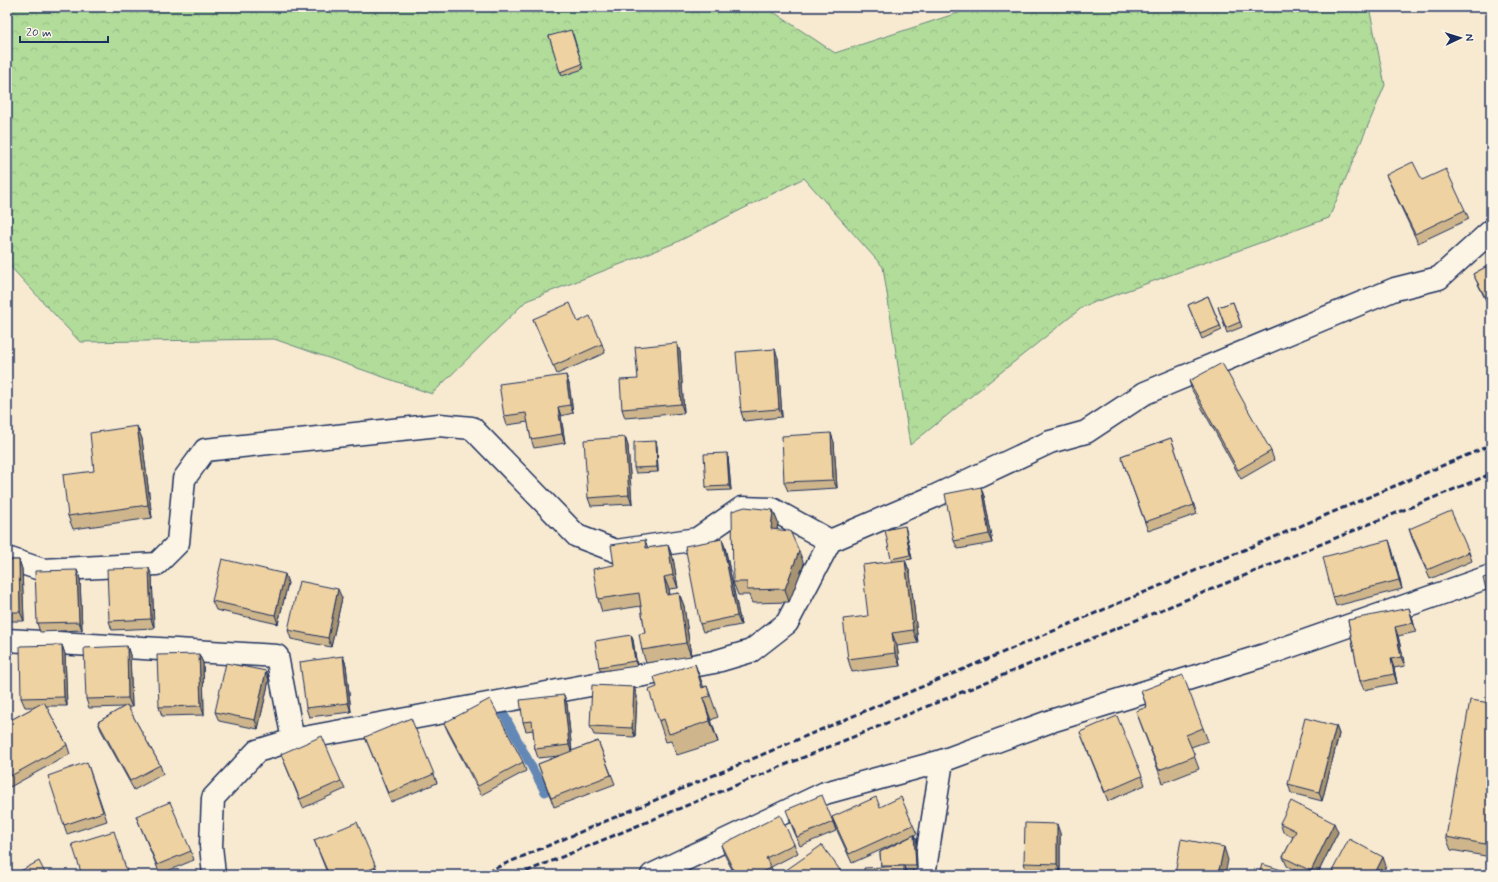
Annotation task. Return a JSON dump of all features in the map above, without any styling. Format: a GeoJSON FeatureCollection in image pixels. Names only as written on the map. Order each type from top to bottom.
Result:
{"type":"FeatureCollection","features":[{"type":"Feature","properties":{"kind":"street"},"geometry":{"type":"LineString","coordinates":[[214,875],[211,846],[213,798],[257,751],[292,740],[714,662],[751,651],[787,622],[830,541],[933,497],[1050,442],[1086,432],[1145,393],[1395,289],[1439,278],[1491,231]]}},
{"type":"Feature","properties":{"kind":"street"},"geometry":{"type":"LineString","coordinates":[[7,558],[42,570],[156,564],[178,543],[184,479],[204,450],[439,425],[472,428],[577,536],[616,551],[697,539],[742,508],[772,510],[830,541]]}},
{"type":"Feature","properties":{"kind":"street"},"geometry":{"type":"LineString","coordinates":[[655,874],[826,793],[942,761],[1051,722],[1265,655],[1491,576]]}},
{"type":"Feature","properties":{"kind":"street"},"geometry":{"type":"LineString","coordinates":[[7,640],[277,656],[292,740]]}},
{"type":"Feature","properties":{"kind":"street"},"geometry":{"type":"LineString","coordinates":[[924,875],[942,761]]}},
{"type":"Feature","properties":{"kind":"green space"},"geometry":{"type":"Polygon","coordinates":[[[7,7],[766,7],[835,53],[976,7],[1369,7],[1385,85],[1329,218],[1084,306],[910,445],[883,267],[804,178],[675,243],[526,301],[432,394],[274,339],[80,342],[7,263],[7,7]]]}},
{"type":"Feature","properties":{"kind":"building"},"geometry":{"type":"Polygon","coordinates":[[[571,30],[582,64],[560,72],[549,36],[571,30]]]}},
{"type":"Feature","properties":{"kind":"building"},"geometry":{"type":"Polygon","coordinates":[[[1413,162],[1422,180],[1446,169],[1465,210],[1415,234],[1386,175],[1413,162]]]}},
{"type":"Feature","properties":{"kind":"building"},"geometry":{"type":"Polygon","coordinates":[[[1491,264],[1491,308],[1473,274],[1491,264]]]}},
{"type":"Feature","properties":{"kind":"building"},"geometry":{"type":"Polygon","coordinates":[[[1208,296],[1220,326],[1200,334],[1188,305],[1208,296]]]}},
{"type":"Feature","properties":{"kind":"building"},"geometry":{"type":"Polygon","coordinates":[[[1233,302],[1240,322],[1226,328],[1218,307],[1233,302]]]}},
{"type":"Feature","properties":{"kind":"building"},"geometry":{"type":"Polygon","coordinates":[[[570,303],[578,322],[590,316],[602,344],[553,366],[533,319],[570,303]]]}},
{"type":"Feature","properties":{"kind":"building"},"geometry":{"type":"Polygon","coordinates":[[[677,343],[681,404],[622,409],[620,380],[638,379],[635,347],[677,343]]]}},
{"type":"Feature","properties":{"kind":"building"},"geometry":{"type":"Polygon","coordinates":[[[775,349],[779,409],[741,412],[736,352],[775,349]]]}},
{"type":"Feature","properties":{"kind":"building"},"geometry":{"type":"Polygon","coordinates":[[[1222,363],[1271,451],[1238,470],[1189,381],[1222,363]]]}},
{"type":"Feature","properties":{"kind":"building"},"geometry":{"type":"Polygon","coordinates":[[[566,375],[570,405],[558,407],[562,434],[531,439],[526,413],[504,416],[499,384],[566,375]]]}},
{"type":"Feature","properties":{"kind":"building"},"geometry":{"type":"Polygon","coordinates":[[[137,426],[148,505],[68,516],[63,475],[94,471],[90,433],[137,426]]]}},
{"type":"Feature","properties":{"kind":"building"},"geometry":{"type":"Polygon","coordinates":[[[831,433],[833,480],[784,482],[782,436],[831,433]]]}},
{"type":"Feature","properties":{"kind":"building"},"geometry":{"type":"Polygon","coordinates":[[[625,437],[629,495],[588,498],[584,440],[625,437]]]}},
{"type":"Feature","properties":{"kind":"building"},"geometry":{"type":"Polygon","coordinates":[[[1171,438],[1194,505],[1145,522],[1121,456],[1171,438]]]}},
{"type":"Feature","properties":{"kind":"building"},"geometry":{"type":"Polygon","coordinates":[[[656,441],[657,467],[634,468],[634,442],[656,441]]]}},
{"type":"Feature","properties":{"kind":"building"},"geometry":{"type":"Polygon","coordinates":[[[727,453],[729,486],[706,487],[704,454],[727,453]]]}},
{"type":"Feature","properties":{"kind":"building"},"geometry":{"type":"Polygon","coordinates":[[[981,487],[989,534],[954,541],[945,494],[981,487]]]}},
{"type":"Feature","properties":{"kind":"building"},"geometry":{"type":"Polygon","coordinates":[[[745,507],[773,510],[771,529],[790,531],[799,551],[785,589],[747,590],[747,582],[733,582],[732,511],[745,507]]]}},
{"type":"Feature","properties":{"kind":"building"},"geometry":{"type":"Polygon","coordinates":[[[1451,511],[1469,552],[1427,570],[1409,529],[1451,511]]]}},
{"type":"Feature","properties":{"kind":"building"},"geometry":{"type":"Polygon","coordinates":[[[905,526],[910,555],[891,559],[885,530],[905,526]]]}},
{"type":"Feature","properties":{"kind":"building"},"geometry":{"type":"Polygon","coordinates":[[[722,539],[737,616],[700,624],[685,546],[722,539]]]}},
{"type":"Feature","properties":{"kind":"building"},"geometry":{"type":"Polygon","coordinates":[[[645,540],[646,548],[668,545],[673,575],[664,577],[667,595],[679,593],[686,643],[642,650],[639,634],[645,633],[639,593],[598,599],[593,569],[614,565],[611,545],[645,540]]]}},
{"type":"Feature","properties":{"kind":"building"},"geometry":{"type":"Polygon","coordinates":[[[1389,540],[1399,580],[1333,597],[1323,557],[1389,540]]]}},
{"type":"Feature","properties":{"kind":"building"},"geometry":{"type":"Polygon","coordinates":[[[222,559],[285,574],[275,615],[212,601],[222,559]]]}},
{"type":"Feature","properties":{"kind":"building"},"geometry":{"type":"Polygon","coordinates":[[[7,560],[19,560],[20,612],[7,612],[7,560]]]}},
{"type":"Feature","properties":{"kind":"building"},"geometry":{"type":"Polygon","coordinates":[[[905,560],[913,630],[892,633],[895,653],[848,659],[843,619],[868,616],[862,565],[905,560]]]}},
{"type":"Feature","properties":{"kind":"building"},"geometry":{"type":"Polygon","coordinates":[[[149,568],[151,619],[109,621],[107,569],[149,568]]]}},
{"type":"Feature","properties":{"kind":"building"},"geometry":{"type":"Polygon","coordinates":[[[77,570],[79,622],[37,623],[35,571],[77,570]]]}},
{"type":"Feature","properties":{"kind":"building"},"geometry":{"type":"Polygon","coordinates":[[[1491,576],[1491,607],[1483,578],[1491,576]]]}},
{"type":"Feature","properties":{"kind":"building"},"geometry":{"type":"Polygon","coordinates":[[[299,581],[338,589],[328,638],[288,630],[299,581]]]}},
{"type":"Feature","properties":{"kind":"building"},"geometry":{"type":"Polygon","coordinates":[[[1409,608],[1413,623],[1395,627],[1401,657],[1391,659],[1394,674],[1360,681],[1348,620],[1409,608]]]}},
{"type":"Feature","properties":{"kind":"building"},"geometry":{"type":"Polygon","coordinates":[[[631,635],[635,661],[599,667],[595,641],[631,635]]]}},
{"type":"Feature","properties":{"kind":"building"},"geometry":{"type":"Polygon","coordinates":[[[62,645],[64,697],[21,698],[20,646],[62,645]]]}},
{"type":"Feature","properties":{"kind":"building"},"geometry":{"type":"Polygon","coordinates":[[[127,646],[128,698],[86,699],[84,648],[127,646]]]}},
{"type":"Feature","properties":{"kind":"building"},"geometry":{"type":"Polygon","coordinates":[[[199,654],[201,706],[159,707],[157,655],[199,654]]]}},
{"type":"Feature","properties":{"kind":"building"},"geometry":{"type":"Polygon","coordinates":[[[343,656],[348,703],[306,708],[300,662],[343,656]]]}},
{"type":"Feature","properties":{"kind":"building"},"geometry":{"type":"Polygon","coordinates":[[[226,663],[266,671],[255,720],[215,712],[226,663]]]}},
{"type":"Feature","properties":{"kind":"building"},"geometry":{"type":"Polygon","coordinates":[[[695,664],[702,688],[707,686],[710,696],[703,698],[710,721],[669,734],[664,719],[659,721],[649,690],[657,687],[654,677],[695,664]]]}},
{"type":"Feature","properties":{"kind":"building"},"geometry":{"type":"Polygon","coordinates":[[[1183,675],[1203,728],[1186,735],[1195,756],[1159,770],[1136,711],[1147,707],[1141,691],[1183,675]]]}},
{"type":"Feature","properties":{"kind":"building"},"geometry":{"type":"Polygon","coordinates":[[[592,685],[634,687],[632,728],[590,726],[592,685]]]}},
{"type":"Feature","properties":{"kind":"building"},"geometry":{"type":"Polygon","coordinates":[[[564,695],[569,745],[535,749],[532,721],[523,722],[520,700],[564,695]]]}},
{"type":"Feature","properties":{"kind":"building"},"geometry":{"type":"Polygon","coordinates":[[[490,699],[523,762],[478,786],[444,723],[490,699]]]}},
{"type":"Feature","properties":{"kind":"building"},"geometry":{"type":"Polygon","coordinates":[[[1470,700],[1491,703],[1491,845],[1446,837],[1470,700]]]}},
{"type":"Feature","properties":{"kind":"building"},"geometry":{"type":"Polygon","coordinates":[[[44,702],[67,745],[7,778],[7,722],[44,702]]]}},
{"type":"Feature","properties":{"kind":"building"},"geometry":{"type":"Polygon","coordinates":[[[127,705],[160,765],[130,781],[98,722],[127,705]]]}},
{"type":"Feature","properties":{"kind":"building"},"geometry":{"type":"Polygon","coordinates":[[[1117,716],[1142,776],[1105,792],[1080,732],[1117,716]]]}},
{"type":"Feature","properties":{"kind":"building"},"geometry":{"type":"Polygon","coordinates":[[[411,718],[434,774],[388,793],[365,737],[411,718]]]}},
{"type":"Feature","properties":{"kind":"building"},"geometry":{"type":"Polygon","coordinates":[[[1305,718],[1336,726],[1319,792],[1288,784],[1305,718]]]}},
{"type":"Feature","properties":{"kind":"building"},"geometry":{"type":"Polygon","coordinates":[[[322,736],[341,781],[300,799],[281,754],[322,736]]]}},
{"type":"Feature","properties":{"kind":"building"},"geometry":{"type":"Polygon","coordinates":[[[598,741],[611,775],[551,798],[538,764],[598,741]]]}},
{"type":"Feature","properties":{"kind":"building"},"geometry":{"type":"Polygon","coordinates":[[[87,762],[103,812],[64,825],[48,776],[87,762]]]}},
{"type":"Feature","properties":{"kind":"building"},"geometry":{"type":"Polygon","coordinates":[[[822,795],[833,822],[797,837],[786,810],[822,795]]]}},
{"type":"Feature","properties":{"kind":"building"},"geometry":{"type":"Polygon","coordinates":[[[876,797],[880,807],[901,797],[913,825],[849,854],[832,817],[876,797]]]}},
{"type":"Feature","properties":{"kind":"building"},"geometry":{"type":"Polygon","coordinates":[[[1291,801],[1334,823],[1311,871],[1283,857],[1296,831],[1280,823],[1291,801]]]}},
{"type":"Feature","properties":{"kind":"building"},"geometry":{"type":"Polygon","coordinates":[[[170,802],[191,851],[157,865],[136,816],[170,802]]]}},
{"type":"Feature","properties":{"kind":"building"},"geometry":{"type":"Polygon","coordinates":[[[780,815],[794,844],[766,858],[771,868],[756,875],[736,875],[721,845],[780,815]]]}},
{"type":"Feature","properties":{"kind":"building"},"geometry":{"type":"Polygon","coordinates":[[[357,822],[376,867],[356,875],[329,875],[314,840],[357,822]]]}},
{"type":"Feature","properties":{"kind":"building"},"geometry":{"type":"Polygon","coordinates":[[[1025,823],[1057,824],[1057,864],[1024,863],[1025,823]]]}},
{"type":"Feature","properties":{"kind":"building"},"geometry":{"type":"Polygon","coordinates":[[[114,831],[128,875],[82,875],[72,844],[114,831]]]}},
{"type":"Feature","properties":{"kind":"building"},"geometry":{"type":"Polygon","coordinates":[[[914,835],[916,866],[881,866],[880,852],[914,835]]]}},
{"type":"Feature","properties":{"kind":"building"},"geometry":{"type":"Polygon","coordinates":[[[1181,839],[1224,847],[1218,875],[1175,875],[1181,839]]]}},
{"type":"Feature","properties":{"kind":"building"},"geometry":{"type":"Polygon","coordinates":[[[1349,839],[1383,857],[1374,875],[1330,875],[1349,839]]]}},
{"type":"Feature","properties":{"kind":"building"},"geometry":{"type":"Polygon","coordinates":[[[822,845],[842,873],[839,875],[779,875],[822,845]]]}},
{"type":"Feature","properties":{"kind":"building"},"geometry":{"type":"Polygon","coordinates":[[[39,861],[46,875],[13,875],[39,861]]]}},
{"type":"Feature","properties":{"kind":"building"},"geometry":{"type":"Polygon","coordinates":[[[1262,864],[1298,875],[1259,875],[1262,864]]]}},
{"type":"Feature","properties":{"kind":"building"},"geometry":{"type":"Polygon","coordinates":[[[904,866],[904,875],[865,875],[864,868],[904,866]]]}},
{"type":"Feature","properties":{"kind":"building"},"geometry":{"type":"Polygon","coordinates":[[[1056,873],[1095,874],[1095,875],[1056,875],[1056,873]]]}},
{"type":"Feature","properties":{"kind":"waterway"},"geometry":{"type":"LineString","coordinates":[[499,705],[545,792]]}},
{"type":"Feature","properties":{"kind":"railway"},"geometry":{"type":"LineString","coordinates":[[479,875],[1491,445]]}},
{"type":"Feature","properties":{"kind":"railway"},"geometry":{"type":"LineString","coordinates":[[518,875],[1491,474]]}}]}
